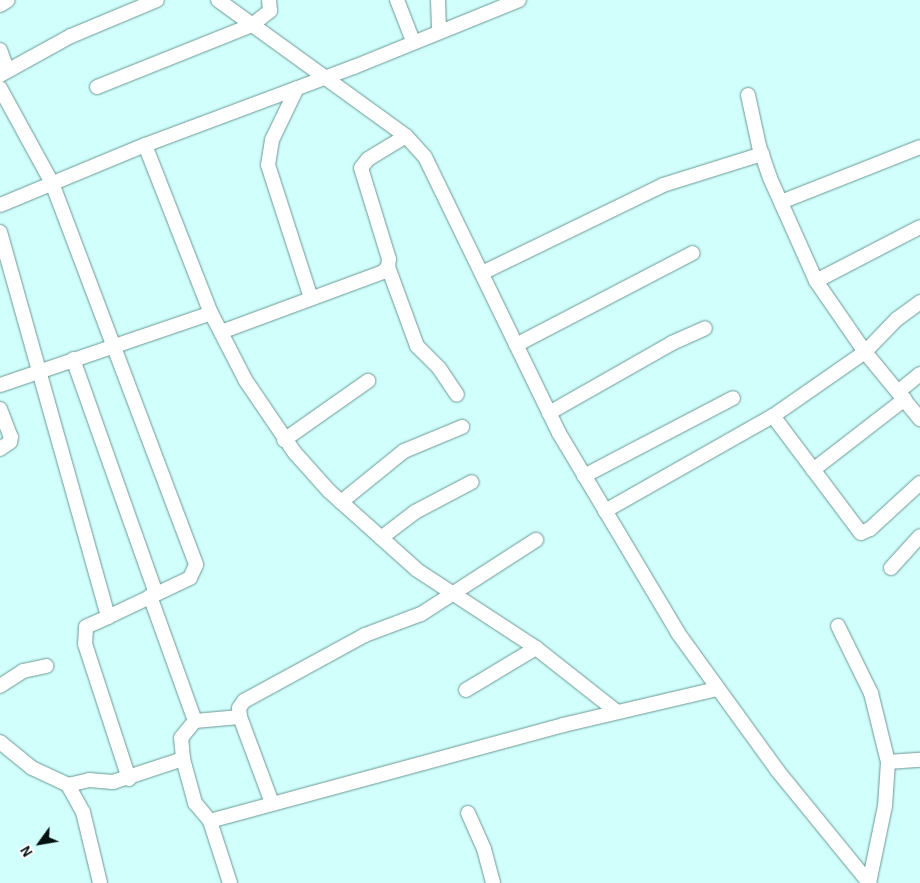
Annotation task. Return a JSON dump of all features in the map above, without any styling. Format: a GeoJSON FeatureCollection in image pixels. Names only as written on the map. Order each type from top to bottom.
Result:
{"type":"FeatureCollection","features":[{"type":"Feature","properties":{"kind":"street"},"geometry":{"type":"LineString","coordinates":[[0,5],[8,0]]}},
{"type":"Feature","properties":{"kind":"street"},"geometry":{"type":"LineString","coordinates":[[0,50],[4,72],[106,20],[157,0]]}},
{"type":"Feature","properties":{"kind":"street"},"geometry":{"type":"LineString","coordinates":[[218,0],[406,136],[425,157],[549,413],[584,476],[678,633],[777,770],[869,883]]}},
{"type":"Feature","properties":{"kind":"street"},"geometry":{"type":"LineString","coordinates":[[97,87],[252,25],[270,11],[269,0]]}},
{"type":"Feature","properties":{"kind":"street"},"geometry":{"type":"LineString","coordinates":[[397,0],[413,41]]}},
{"type":"Feature","properties":{"kind":"street"},"geometry":{"type":"LineString","coordinates":[[438,0],[439,31]]}},
{"type":"Feature","properties":{"kind":"street"},"geometry":{"type":"LineString","coordinates":[[0,205],[145,145],[326,77],[519,0]]}},
{"type":"Feature","properties":{"kind":"street"},"geometry":{"type":"LineString","coordinates":[[0,88],[52,183],[196,564],[190,578],[86,627],[84,644],[129,779]]}},
{"type":"Feature","properties":{"kind":"street"},"geometry":{"type":"LineString","coordinates":[[297,88],[272,140],[268,166],[311,298]]}},
{"type":"Feature","properties":{"kind":"street"},"geometry":{"type":"LineString","coordinates":[[748,95],[762,154],[816,281],[865,352],[920,419]]}},
{"type":"Feature","properties":{"kind":"street"},"geometry":{"type":"LineString","coordinates":[[406,136],[368,159],[361,168],[389,259],[388,267],[417,346],[439,368],[457,395]]}},
{"type":"Feature","properties":{"kind":"street"},"geometry":{"type":"LineString","coordinates":[[145,145],[211,313],[246,381],[284,440],[341,502],[417,570],[536,648],[617,712]]}},
{"type":"Feature","properties":{"kind":"street"},"geometry":{"type":"LineString","coordinates":[[781,202],[920,147]]}},
{"type":"Feature","properties":{"kind":"street"},"geometry":{"type":"LineString","coordinates":[[482,274],[663,185],[762,154]]}},
{"type":"Feature","properties":{"kind":"street"},"geometry":{"type":"LineString","coordinates":[[816,281],[920,227]]}},
{"type":"Feature","properties":{"kind":"street"},"geometry":{"type":"LineString","coordinates":[[0,232],[108,617]]}},
{"type":"Feature","properties":{"kind":"street"},"geometry":{"type":"LineString","coordinates":[[516,345],[693,252]]}},
{"type":"Feature","properties":{"kind":"street"},"geometry":{"type":"LineString","coordinates":[[221,332],[383,272],[388,267]]}},
{"type":"Feature","properties":{"kind":"street"},"geometry":{"type":"LineString","coordinates":[[605,511],[773,416],[865,352],[897,319],[920,302]]}},
{"type":"Feature","properties":{"kind":"street"},"geometry":{"type":"LineString","coordinates":[[0,384],[211,313]]}},
{"type":"Feature","properties":{"kind":"street"},"geometry":{"type":"LineString","coordinates":[[549,413],[672,343],[705,328]]}},
{"type":"Feature","properties":{"kind":"street"},"geometry":{"type":"LineString","coordinates":[[73,359],[195,721]]}},
{"type":"Feature","properties":{"kind":"street"},"geometry":{"type":"LineString","coordinates":[[812,470],[902,395],[920,374]]}},
{"type":"Feature","properties":{"kind":"street"},"geometry":{"type":"LineString","coordinates":[[284,440],[368,381]]}},
{"type":"Feature","properties":{"kind":"street"},"geometry":{"type":"LineString","coordinates":[[584,476],[733,398]]}},
{"type":"Feature","properties":{"kind":"street"},"geometry":{"type":"LineString","coordinates":[[0,408],[11,437],[10,442],[0,449]]}},
{"type":"Feature","properties":{"kind":"street"},"geometry":{"type":"LineString","coordinates":[[773,416],[861,533],[870,529],[920,484]]}},
{"type":"Feature","properties":{"kind":"street"},"geometry":{"type":"LineString","coordinates":[[341,502],[404,450],[462,427]]}},
{"type":"Feature","properties":{"kind":"street"},"geometry":{"type":"LineString","coordinates":[[381,538],[415,512],[472,482]]}},
{"type":"Feature","properties":{"kind":"street"},"geometry":{"type":"LineString","coordinates":[[891,568],[920,536]]}},
{"type":"Feature","properties":{"kind":"street"},"geometry":{"type":"LineString","coordinates":[[272,803],[240,717],[239,708],[244,701],[364,635],[422,614],[536,540]]}},
{"type":"Feature","properties":{"kind":"street"},"geometry":{"type":"LineString","coordinates":[[838,626],[871,693],[888,762],[885,806],[869,883]]}},
{"type":"Feature","properties":{"kind":"street"},"geometry":{"type":"LineString","coordinates":[[466,690],[536,648]]}},
{"type":"Feature","properties":{"kind":"street"},"geometry":{"type":"LineString","coordinates":[[0,686],[23,671],[46,666]]}},
{"type":"Feature","properties":{"kind":"street"},"geometry":{"type":"LineString","coordinates":[[210,822],[272,803],[617,712],[717,688]]}},
{"type":"Feature","properties":{"kind":"street"},"geometry":{"type":"LineString","coordinates":[[230,883],[210,822],[196,803],[183,759],[181,738],[195,721],[240,717]]}},
{"type":"Feature","properties":{"kind":"street"},"geometry":{"type":"LineString","coordinates":[[0,742],[32,768],[68,785],[82,812],[100,883]]}},
{"type":"Feature","properties":{"kind":"street"},"geometry":{"type":"LineString","coordinates":[[68,785],[89,780],[114,782],[129,779],[183,759]]}},
{"type":"Feature","properties":{"kind":"street"},"geometry":{"type":"LineString","coordinates":[[888,762],[920,760]]}},
{"type":"Feature","properties":{"kind":"street"},"geometry":{"type":"LineString","coordinates":[[468,813],[484,849],[492,883]]}}]}
